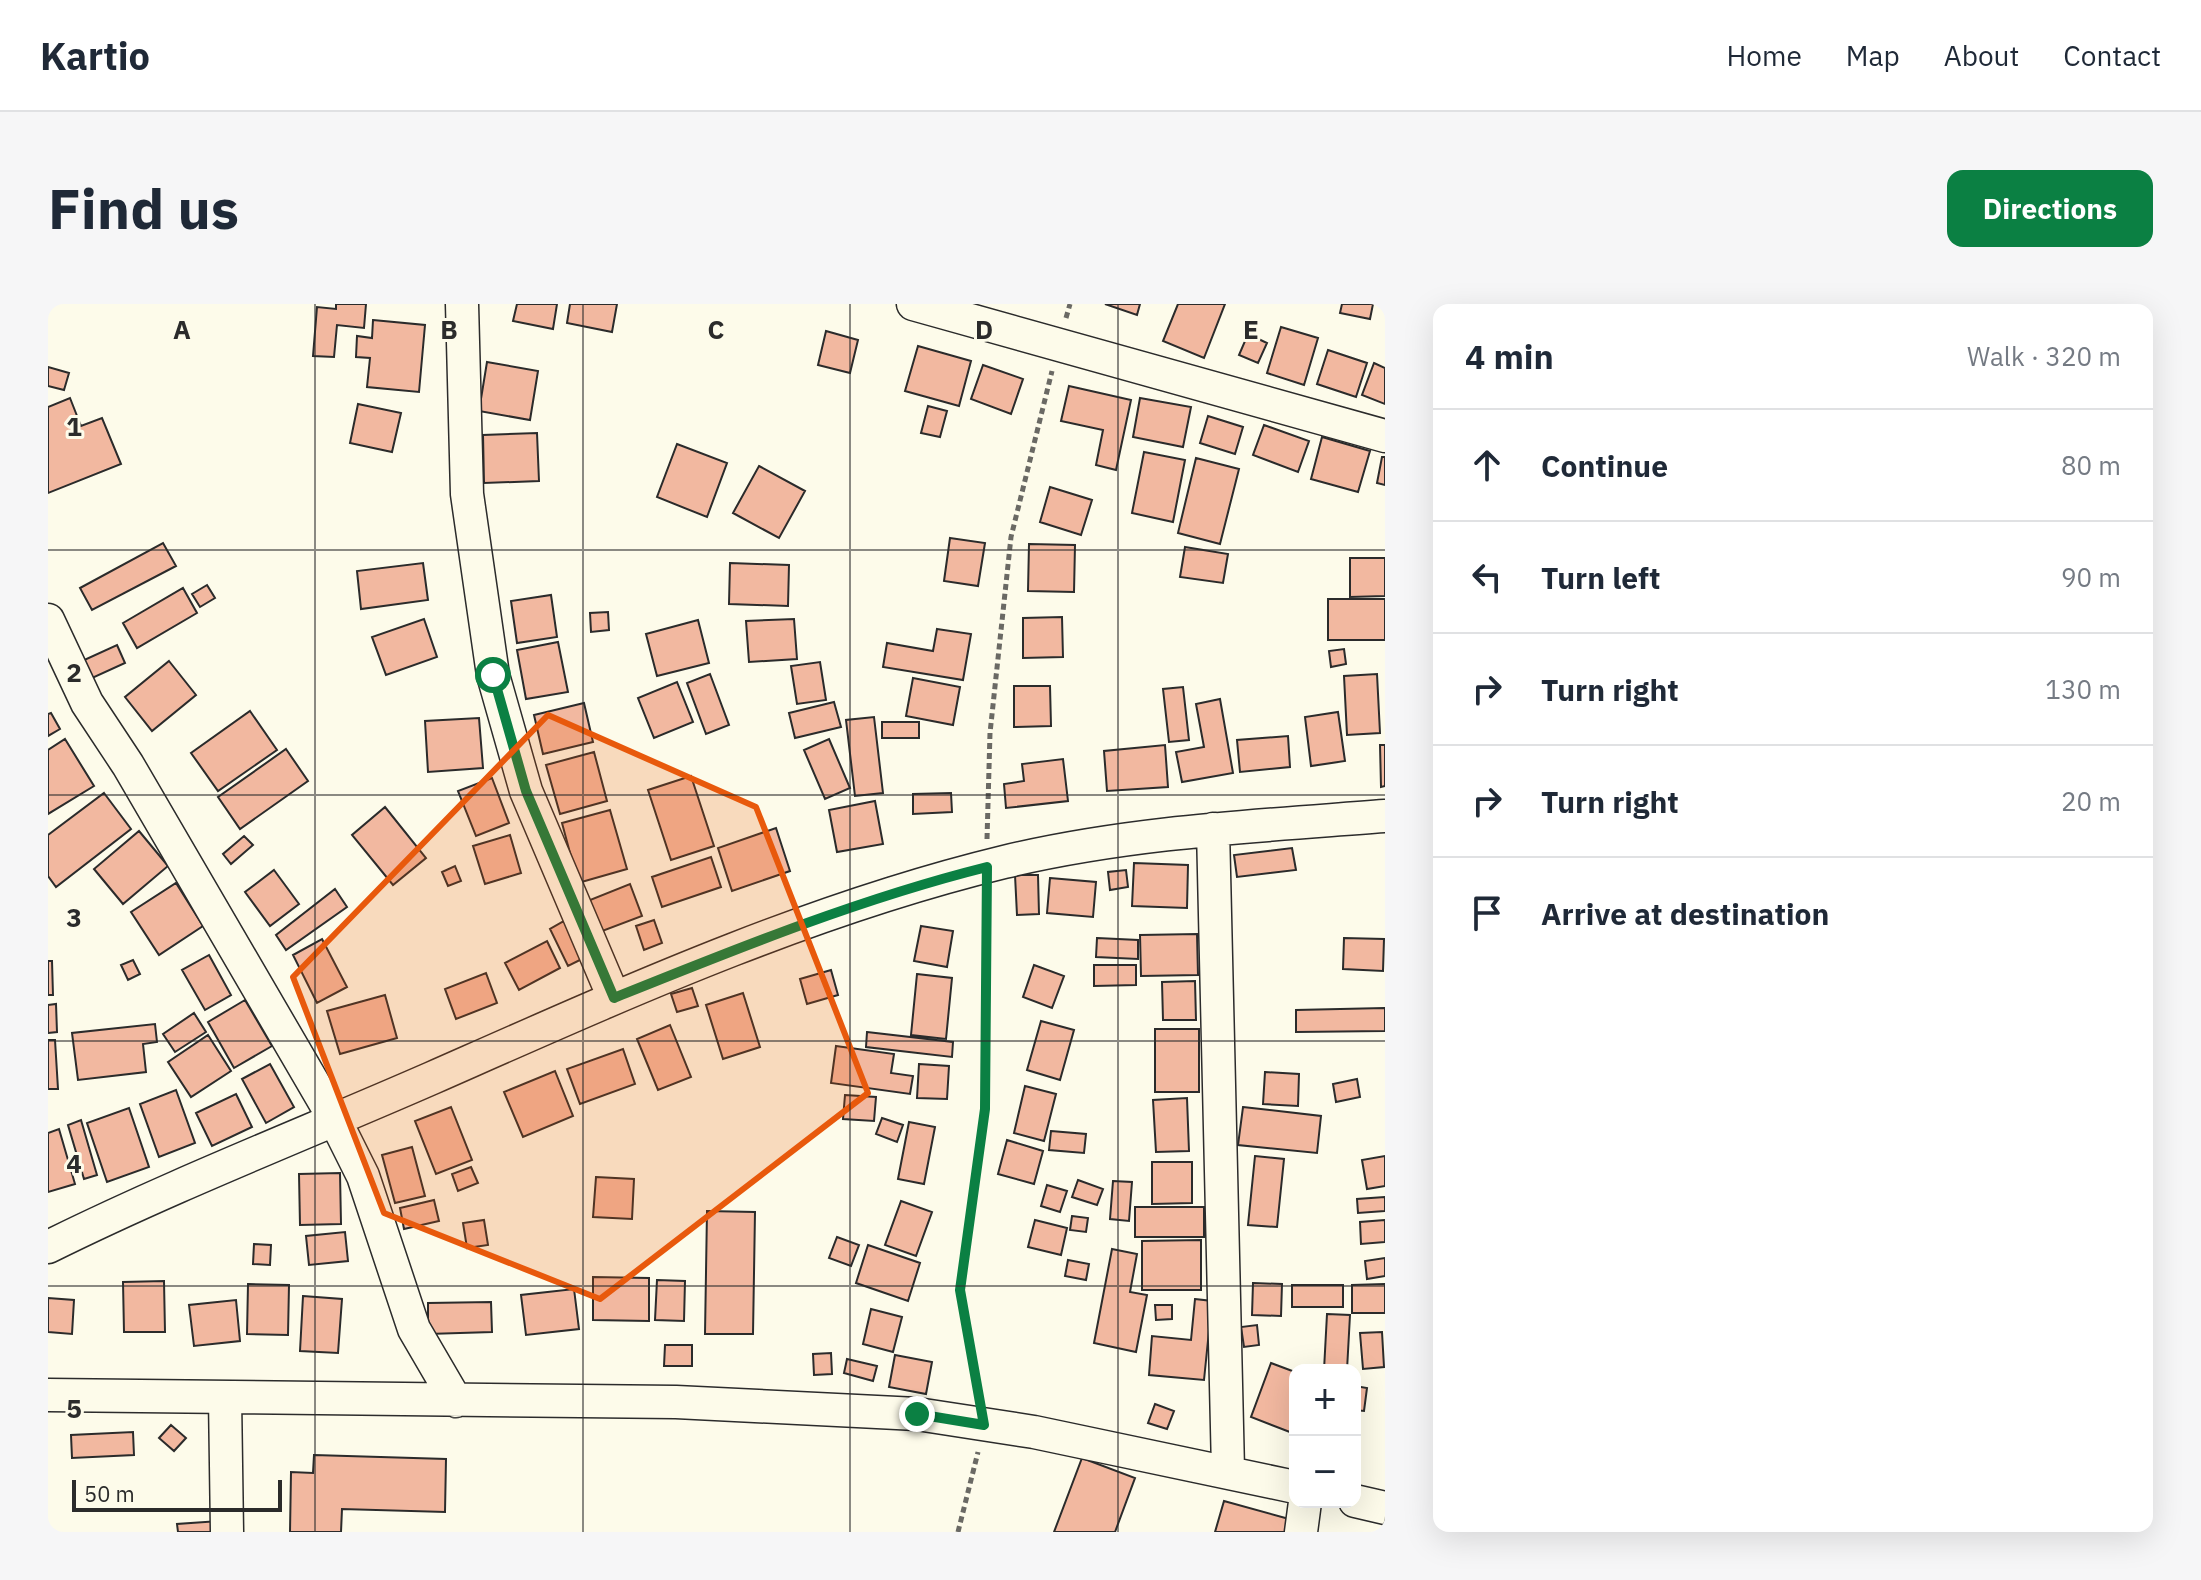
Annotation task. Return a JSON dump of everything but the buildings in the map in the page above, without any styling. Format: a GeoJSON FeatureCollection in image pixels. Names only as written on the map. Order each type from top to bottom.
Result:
{"type":"FeatureCollection","features":[{"type":"Feature","properties":{"kind":"street"},"geometry":{"type":"LineString","coordinates":[[462,304],[467,494],[493,675],[526,791],[614,998]]}},
{"type":"Feature","properties":{"kind":"street"},"geometry":{"type":"LineString","coordinates":[[913,304],[1385,436]]}},
{"type":"Feature","properties":{"kind":"street"},"geometry":{"type":"LineString","coordinates":[[48,620],[87,703],[128,765],[335,1120],[363,1176],[414,1329],[456,1401]]}},
{"type":"Feature","properties":{"kind":"street"},"geometry":{"type":"LineString","coordinates":[[48,1247],[614,998],[757,940],[917,884],[1133,838],[1385,816]]}},
{"type":"Feature","properties":{"kind":"street"},"geometry":{"type":"LineString","coordinates":[[1213,829],[1228,1470]]}},
{"type":"Feature","properties":{"kind":"street"},"geometry":{"type":"LineString","coordinates":[[48,1395],[691,1403],[917,1414],[1228,1470],[1289,1485]]}},
{"type":"Feature","properties":{"kind":"street"},"geometry":{"type":"LineString","coordinates":[[225,1397],[227,1532]]}},
{"type":"Feature","properties":{"kind":"street"},"geometry":{"type":"LineString","coordinates":[[1361,1502],[1385,1508]]}},
{"type":"Feature","properties":{"kind":"street"},"geometry":{"type":"LineString","coordinates":[[1301,1532],[1304,1508]]}},
{"type":"Feature","properties":{"kind":"path"},"geometry":{"type":"LineString","coordinates":[[958,1532],[984,1425],[960,1290],[985,1109],[990,733],[1011,537],[1070,304]]}},
{"type":"Feature","properties":{"kind":"highlighted area"},"geometry":{"type":"Polygon","coordinates":[[[548,715],[756,807],[868,1093],[600,1299],[384,1213],[293,977],[548,715]]]}},
{"type":"Feature","properties":{"kind":"route"},"geometry":{"type":"LineString","coordinates":[[493,675],[526,791],[614,998],[757,940],[917,884],[987,867],[985,1109],[960,1290],[984,1425],[917,1414]]}}]}
